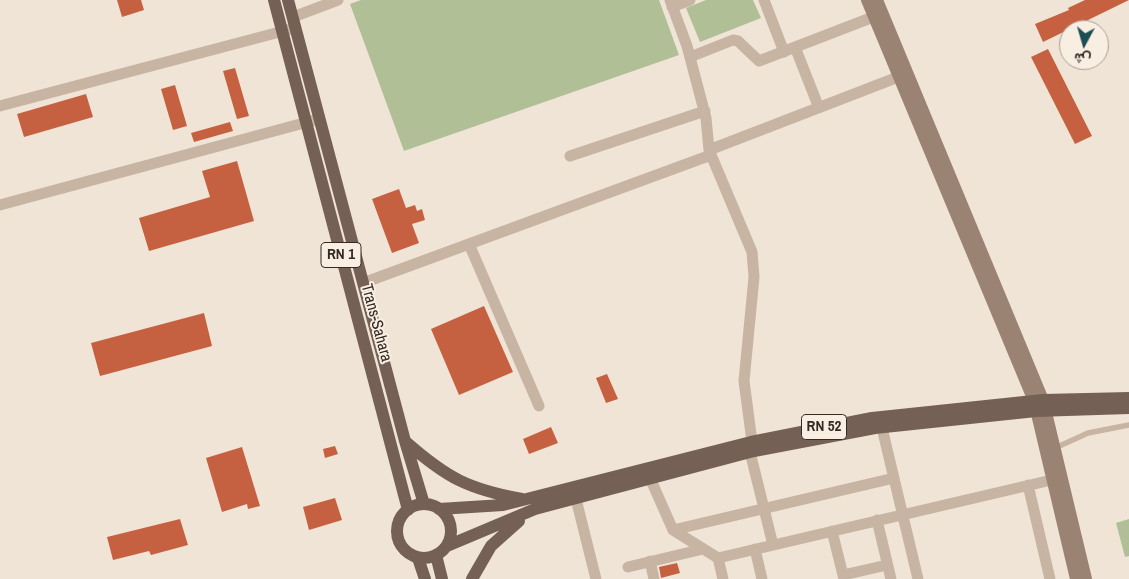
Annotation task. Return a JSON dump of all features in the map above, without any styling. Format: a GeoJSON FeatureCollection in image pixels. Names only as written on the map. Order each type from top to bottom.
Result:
{"type":"FeatureCollection","features":[{"type":"Feature","properties":{"kind":"main road","name":"Trans-Sahara"},"geometry":{"type":"LineString","coordinates":[[274,0],[408,510]]}},
{"type":"Feature","properties":{"kind":"main road","name":"Trans-Sahara"},"geometry":{"type":"LineString","coordinates":[[288,0],[405,441],[424,504]]}},
{"type":"Feature","properties":{"kind":"main road"},"geometry":{"type":"LineString","coordinates":[[866,0],[878,15],[1040,406],[1054,448],[1057,478],[1086,579]]}},
{"type":"Feature","properties":{"kind":"main road"},"geometry":{"type":"LineString","coordinates":[[877,0],[878,15]]}},
{"type":"Feature","properties":{"kind":"main road","name":"RN 52"},"geometry":{"type":"LineString","coordinates":[[531,505],[872,418],[1129,398]]}},
{"type":"Feature","properties":{"kind":"main road"},"geometry":{"type":"LineString","coordinates":[[1040,406],[1057,478],[1076,579]]}},
{"type":"Feature","properties":{"kind":"main road","name":"RN 52"},"geometry":{"type":"LineString","coordinates":[[531,505],[576,499],[752,448],[1040,406],[1129,408]]}},
{"type":"Feature","properties":{"kind":"main road"},"geometry":{"type":"LineString","coordinates":[[405,441],[433,466],[461,482],[484,492],[531,505]]}},
{"type":"Feature","properties":{"kind":"main road"},"geometry":{"type":"LineString","coordinates":[[424,504],[439,509],[531,505],[447,546],[436,555],[418,558],[410,554],[398,541],[398,524],[408,510],[424,504]]}},
{"type":"Feature","properties":{"kind":"main road"},"geometry":{"type":"LineString","coordinates":[[472,579],[491,546],[531,505]]}},
{"type":"Feature","properties":{"kind":"main road"},"geometry":{"type":"LineString","coordinates":[[439,509],[445,515],[451,530],[447,546]]}},
{"type":"Feature","properties":{"kind":"main road"},"geometry":{"type":"LineString","coordinates":[[436,555],[442,579]]}},
{"type":"Feature","properties":{"kind":"main road"},"geometry":{"type":"LineString","coordinates":[[418,558],[424,579]]}},
{"type":"Feature","properties":{"kind":"street"},"geometry":{"type":"LineString","coordinates":[[0,106],[282,32],[294,23],[338,0]]}},
{"type":"Feature","properties":{"kind":"street"},"geometry":{"type":"LineString","coordinates":[[690,0],[671,3],[690,57],[705,111],[710,153],[754,260],[744,381],[752,448],[764,509],[774,545]]}},
{"type":"Feature","properties":{"kind":"street"},"geometry":{"type":"LineString","coordinates":[[764,0],[784,52]]}},
{"type":"Feature","properties":{"kind":"street"},"geometry":{"type":"LineString","coordinates":[[690,57],[733,40],[738,41],[759,61],[878,15]]}},
{"type":"Feature","properties":{"kind":"street"},"geometry":{"type":"LineString","coordinates":[[795,47],[819,108]]}},
{"type":"Feature","properties":{"kind":"street"},"geometry":{"type":"LineString","coordinates":[[363,283],[710,153],[903,75]]}},
{"type":"Feature","properties":{"kind":"street"},"geometry":{"type":"LineString","coordinates":[[570,156],[705,111]]}},
{"type":"Feature","properties":{"kind":"street"},"geometry":{"type":"LineString","coordinates":[[0,205],[319,119]]}},
{"type":"Feature","properties":{"kind":"street"},"geometry":{"type":"LineString","coordinates":[[469,244],[539,406]]}},
{"type":"Feature","properties":{"kind":"street"},"geometry":{"type":"LineString","coordinates":[[882,428],[918,579]]}},
{"type":"Feature","properties":{"kind":"street"},"geometry":{"type":"LineString","coordinates":[[650,478],[673,530],[718,558],[723,579]]}},
{"type":"Feature","properties":{"kind":"street"},"geometry":{"type":"LineString","coordinates":[[673,530],[894,478]]}},
{"type":"Feature","properties":{"kind":"street"},"geometry":{"type":"LineString","coordinates":[[718,558],[1057,478]]}},
{"type":"Feature","properties":{"kind":"street"},"geometry":{"type":"LineString","coordinates":[[1028,485],[1050,579]]}},
{"type":"Feature","properties":{"kind":"street"},"geometry":{"type":"LineString","coordinates":[[576,499],[596,579]]}},
{"type":"Feature","properties":{"kind":"street"},"geometry":{"type":"LineString","coordinates":[[877,520],[891,579]]}},
{"type":"Feature","properties":{"kind":"street"},"geometry":{"type":"LineString","coordinates":[[832,531],[843,577],[887,565]]}},
{"type":"Feature","properties":{"kind":"street"},"geometry":{"type":"LineString","coordinates":[[628,567],[703,548]]}},
{"type":"Feature","properties":{"kind":"street"},"geometry":{"type":"LineString","coordinates":[[755,549],[762,579]]}},
{"type":"Feature","properties":{"kind":"street"},"geometry":{"type":"LineString","coordinates":[[650,561],[654,579]]}},
{"type":"Feature","properties":{"kind":"lane"},"geometry":{"type":"LineString","coordinates":[[1054,448],[1088,433],[1129,425]]}},
{"type":"Feature","properties":{"kind":"green space"},"geometry":{"type":"Polygon","coordinates":[[[361,0],[659,0],[679,55],[404,151],[350,4],[361,0]]]}},
{"type":"Feature","properties":{"kind":"green space"},"geometry":{"type":"Polygon","coordinates":[[[706,0],[753,0],[761,18],[700,42],[686,8],[706,0]]]}},
{"type":"Feature","properties":{"kind":"green space"},"geometry":{"type":"Polygon","coordinates":[[[1129,519],[1129,556],[1125,557],[1116,523],[1129,519]]]}},
{"type":"Feature","properties":{"kind":"building"},"geometry":{"type":"Polygon","coordinates":[[[117,0],[141,0],[144,10],[122,17],[117,0]]]}},
{"type":"Feature","properties":{"kind":"building"},"geometry":{"type":"Polygon","coordinates":[[[1085,0],[1129,0],[1088,20],[1059,20],[1059,34],[1043,42],[1035,24],[1069,10],[1068,8],[1085,0]]]}},
{"type":"Feature","properties":{"kind":"building"},"geometry":{"type":"Polygon","coordinates":[[[1048,49],[1092,136],[1075,144],[1031,57],[1048,49]]]}},
{"type":"Feature","properties":{"kind":"building"},"geometry":{"type":"Polygon","coordinates":[[[235,68],[249,116],[237,119],[223,71],[235,68]]]}},
{"type":"Feature","properties":{"kind":"building"},"geometry":{"type":"Polygon","coordinates":[[[175,85],[187,126],[173,130],[161,89],[175,85]]]}},
{"type":"Feature","properties":{"kind":"building"},"geometry":{"type":"Polygon","coordinates":[[[86,94],[93,117],[24,137],[17,114],[86,94]]]}},
{"type":"Feature","properties":{"kind":"building"},"geometry":{"type":"Polygon","coordinates":[[[230,122],[233,131],[194,142],[191,133],[230,122]]]}},
{"type":"Feature","properties":{"kind":"building"},"geometry":{"type":"Polygon","coordinates":[[[237,161],[254,221],[149,251],[139,218],[210,197],[202,171],[237,161]]]}},
{"type":"Feature","properties":{"kind":"building"},"geometry":{"type":"Polygon","coordinates":[[[399,189],[406,208],[415,205],[417,211],[422,209],[425,220],[412,224],[419,243],[392,253],[372,199],[399,189]]]}},
{"type":"Feature","properties":{"kind":"building"},"geometry":{"type":"Polygon","coordinates":[[[484,306],[513,372],[459,395],[431,329],[484,306]]]}},
{"type":"Feature","properties":{"kind":"building"},"geometry":{"type":"Polygon","coordinates":[[[204,313],[212,346],[100,376],[91,343],[204,313]]]}},
{"type":"Feature","properties":{"kind":"building"},"geometry":{"type":"Polygon","coordinates":[[[607,374],[618,399],[606,403],[596,378],[607,374]]]}},
{"type":"Feature","properties":{"kind":"building"},"geometry":{"type":"Polygon","coordinates":[[[551,427],[558,443],[529,454],[523,439],[551,427]]]}},
{"type":"Feature","properties":{"kind":"building"},"geometry":{"type":"Polygon","coordinates":[[[335,446],[338,454],[325,458],[323,449],[335,446]]]}},
{"type":"Feature","properties":{"kind":"building"},"geometry":{"type":"Polygon","coordinates":[[[242,447],[260,506],[248,509],[247,504],[222,512],[206,458],[242,447]]]}},
{"type":"Feature","properties":{"kind":"building"},"geometry":{"type":"Polygon","coordinates":[[[335,498],[342,520],[309,530],[303,507],[335,498]]]}},
{"type":"Feature","properties":{"kind":"building"},"geometry":{"type":"Polygon","coordinates":[[[180,519],[188,545],[151,555],[149,551],[113,560],[107,537],[180,519]]]}},
{"type":"Feature","properties":{"kind":"building"},"geometry":{"type":"Polygon","coordinates":[[[677,563],[680,573],[661,578],[659,567],[677,563]]]}}]}
